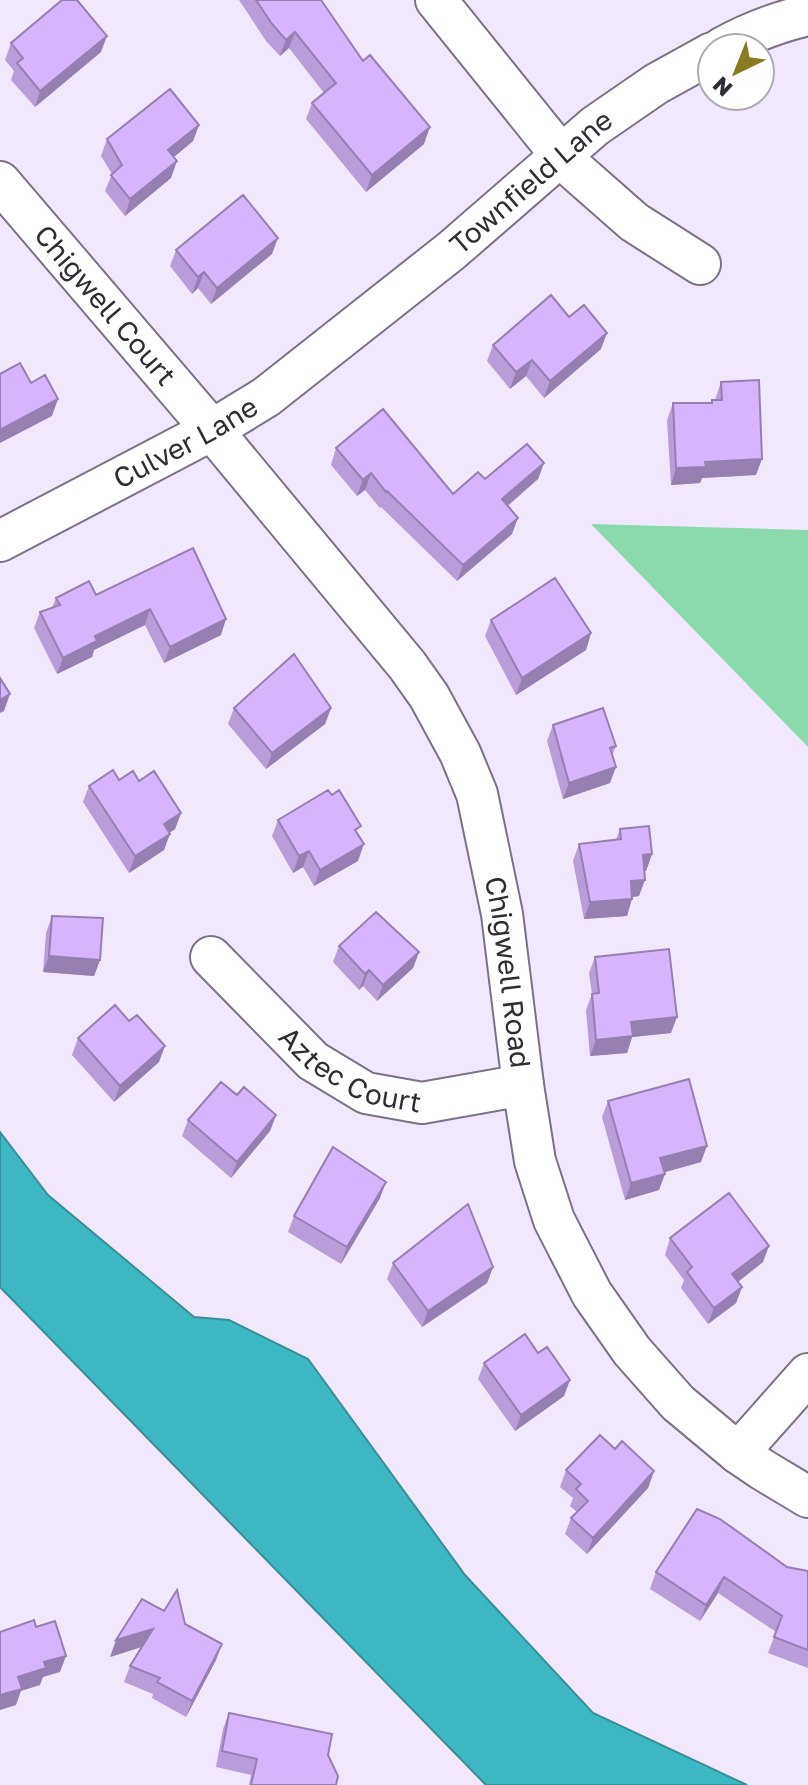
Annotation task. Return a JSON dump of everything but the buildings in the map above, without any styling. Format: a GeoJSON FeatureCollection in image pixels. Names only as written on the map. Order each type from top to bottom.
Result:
{"type":"FeatureCollection","features":[{"type":"Feature","properties":{"kind":"street"},"geometry":{"type":"LineString","coordinates":[[436,0],[576,171],[634,222],[700,264]]}},
{"type":"Feature","properties":{"kind":"street"},"geometry":{"type":"LineString","coordinates":[[757,32],[808,15]]}},
{"type":"Feature","properties":{"kind":"street","name":"Townfield Lane"},"geometry":{"type":"LineString","coordinates":[[357,324],[451,251],[607,117],[696,62]]}},
{"type":"Feature","properties":{"kind":"street","name":"Chigwell Court"},"geometry":{"type":"LineString","coordinates":[[0,182],[212,430]]}},
{"type":"Feature","properties":{"kind":"street","name":"Culver Lane"},"geometry":{"type":"LineString","coordinates":[[0,541],[212,430],[266,397],[357,324]]}},
{"type":"Feature","properties":{"kind":"street","name":"Chigwell Road"},"geometry":{"type":"LineString","coordinates":[[212,430],[407,665],[429,696],[460,753],[477,794],[502,914],[535,1161],[554,1220],[592,1294],[632,1351],[678,1403],[738,1453],[808,1497]]}},
{"type":"Feature","properties":{"kind":"street","name":"Aztec Court"},"geometry":{"type":"LineString","coordinates":[[211,957],[313,1061],[366,1093],[422,1103],[523,1085]]}},
{"type":"Feature","properties":{"kind":"street"},"geometry":{"type":"LineString","coordinates":[[738,1453],[808,1374]]}},
{"type":"Feature","properties":{"kind":"green space"},"geometry":{"type":"Polygon","coordinates":[[[591,524],[808,530],[808,747],[591,524]]]}},
{"type":"Feature","properties":{"kind":"water"},"geometry":{"type":"Polygon","coordinates":[[[0,1132],[48,1195],[194,1317],[229,1320],[308,1359],[465,1575],[593,1713],[747,1785],[486,1785],[0,1287],[0,1132]]]}}]}
